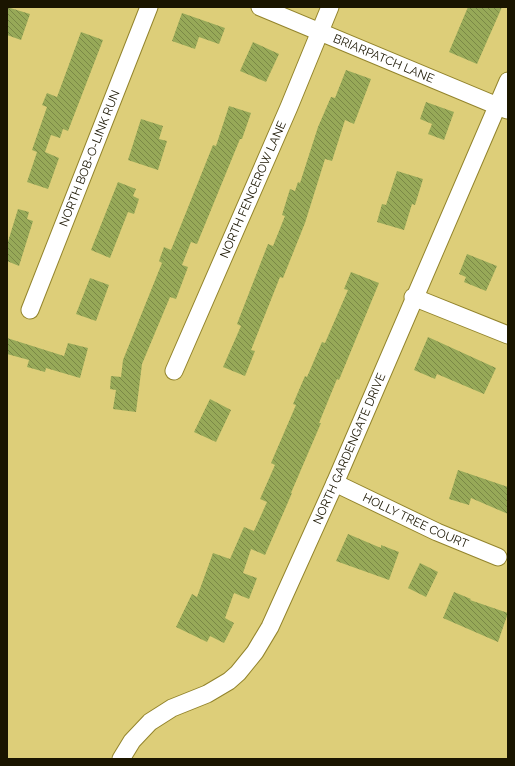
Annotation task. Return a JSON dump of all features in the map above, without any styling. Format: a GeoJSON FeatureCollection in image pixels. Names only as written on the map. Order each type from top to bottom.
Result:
{"type":"FeatureCollection","features":[{"type":"Feature","properties":{"kind":"street","name":"NORTH BOB-O-LINK RUN"},"geometry":{"type":"LineString","coordinates":[[30,310],[148,7]]}},
{"type":"Feature","properties":{"kind":"street","name":"BRIARPATCH LANE"},"geometry":{"type":"LineString","coordinates":[[260,7],[503,108]]}},
{"type":"Feature","properties":{"kind":"street","name":"NORTH FENCEROW LANE"},"geometry":{"type":"LineString","coordinates":[[174,371],[330,7]]}},
{"type":"Feature","properties":{"kind":"street","name":"NORTH GARDENGATE DRIVE"},"geometry":{"type":"LineString","coordinates":[[121,759],[132,741],[150,722],[166,712],[207,694],[229,681],[255,652],[283,600],[335,483],[413,298],[503,108],[508,81]]}},
{"type":"Feature","properties":{"kind":"street"},"geometry":{"type":"LineString","coordinates":[[413,298],[508,335]]}},
{"type":"Feature","properties":{"kind":"street","name":"HOLLY TREE COURT"},"geometry":{"type":"LineString","coordinates":[[335,483],[437,532],[498,557]]}},
{"type":"Feature","properties":{"kind":"building"},"geometry":{"type":"Polygon","coordinates":[[[7,7],[30,14],[21,40],[7,35],[7,7]]]}},
{"type":"Feature","properties":{"kind":"building"},"geometry":{"type":"Polygon","coordinates":[[[468,7],[502,7],[477,64],[449,52],[468,7]]]}},
{"type":"Feature","properties":{"kind":"building"},"geometry":{"type":"Polygon","coordinates":[[[182,13],[225,28],[219,44],[199,37],[195,49],[172,41],[182,13]]]}},
{"type":"Feature","properties":{"kind":"building"},"geometry":{"type":"Polygon","coordinates":[[[81,32],[103,40],[68,131],[63,129],[60,138],[51,135],[45,152],[59,158],[48,189],[27,182],[37,152],[32,150],[47,107],[42,105],[47,93],[57,97],[81,32]]]}},
{"type":"Feature","properties":{"kind":"building"},"geometry":{"type":"Polygon","coordinates":[[[253,42],[279,54],[266,82],[240,71],[253,42]]]}},
{"type":"Feature","properties":{"kind":"building"},"geometry":{"type":"Polygon","coordinates":[[[346,70],[371,79],[354,124],[345,120],[332,161],[325,159],[305,223],[283,278],[280,277],[251,350],[255,351],[245,376],[223,367],[241,326],[237,324],[268,244],[273,246],[285,216],[282,215],[290,189],[295,191],[298,182],[300,183],[318,127],[331,97],[335,98],[346,70]]]}},
{"type":"Feature","properties":{"kind":"building"},"geometry":{"type":"Polygon","coordinates":[[[426,102],[454,112],[444,140],[428,134],[432,124],[420,119],[426,102]]]}},
{"type":"Feature","properties":{"kind":"building"},"geometry":{"type":"Polygon","coordinates":[[[229,106],[251,113],[242,139],[240,139],[197,244],[191,242],[182,265],[188,267],[176,299],[170,297],[142,364],[136,412],[113,409],[116,390],[110,389],[111,376],[121,377],[123,360],[162,263],[159,261],[164,247],[171,250],[213,145],[216,146],[229,106]]]}},
{"type":"Feature","properties":{"kind":"building"},"geometry":{"type":"Polygon","coordinates":[[[141,119],[163,126],[159,139],[167,141],[158,170],[128,160],[141,119]]]}},
{"type":"Feature","properties":{"kind":"building"},"geometry":{"type":"Polygon","coordinates":[[[397,171],[423,179],[415,205],[412,204],[404,230],[377,222],[382,204],[386,205],[397,171]]]}},
{"type":"Feature","properties":{"kind":"building"},"geometry":{"type":"Polygon","coordinates":[[[118,182],[136,189],[133,196],[139,199],[134,214],[128,212],[110,258],[91,250],[118,182]]]}},
{"type":"Feature","properties":{"kind":"building"},"geometry":{"type":"Polygon","coordinates":[[[18,209],[29,212],[27,219],[33,221],[19,266],[7,261],[7,245],[18,209]]]}},
{"type":"Feature","properties":{"kind":"building"},"geometry":{"type":"Polygon","coordinates":[[[467,254],[497,266],[486,291],[464,282],[466,277],[459,274],[467,254]]]}},
{"type":"Feature","properties":{"kind":"building"},"geometry":{"type":"Polygon","coordinates":[[[351,272],[379,283],[339,380],[337,379],[319,423],[321,423],[265,555],[251,549],[243,573],[257,578],[249,599],[234,593],[225,618],[234,623],[224,643],[210,636],[207,642],[176,627],[192,594],[197,597],[213,553],[230,559],[244,527],[254,531],[267,502],[260,499],[275,465],[271,463],[296,405],[293,404],[305,376],[307,377],[322,342],[325,343],[348,290],[344,289],[351,272]]]}},
{"type":"Feature","properties":{"kind":"building"},"geometry":{"type":"Polygon","coordinates":[[[90,278],[109,285],[96,321],[76,314],[90,278]]]}},
{"type":"Feature","properties":{"kind":"building"},"geometry":{"type":"Polygon","coordinates":[[[428,337],[496,368],[484,394],[437,374],[435,379],[414,370],[428,337]]]}},
{"type":"Feature","properties":{"kind":"building"},"geometry":{"type":"Polygon","coordinates":[[[7,338],[64,356],[68,343],[88,348],[80,378],[46,368],[45,372],[27,367],[29,360],[7,354],[7,338]]]}},
{"type":"Feature","properties":{"kind":"building"},"geometry":{"type":"Polygon","coordinates":[[[210,399],[231,410],[216,442],[194,432],[210,399]]]}},
{"type":"Feature","properties":{"kind":"building"},"geometry":{"type":"Polygon","coordinates":[[[458,470],[508,487],[508,514],[471,498],[469,505],[449,499],[458,470]]]}},
{"type":"Feature","properties":{"kind":"building"},"geometry":{"type":"Polygon","coordinates":[[[348,534],[381,548],[381,545],[399,552],[389,580],[336,561],[348,534]]]}},
{"type":"Feature","properties":{"kind":"building"},"geometry":{"type":"Polygon","coordinates":[[[420,563],[438,572],[426,597],[408,588],[420,563]]]}},
{"type":"Feature","properties":{"kind":"building"},"geometry":{"type":"Polygon","coordinates":[[[454,592],[471,599],[470,600],[508,613],[498,642],[443,618],[454,592]]]}}]}
